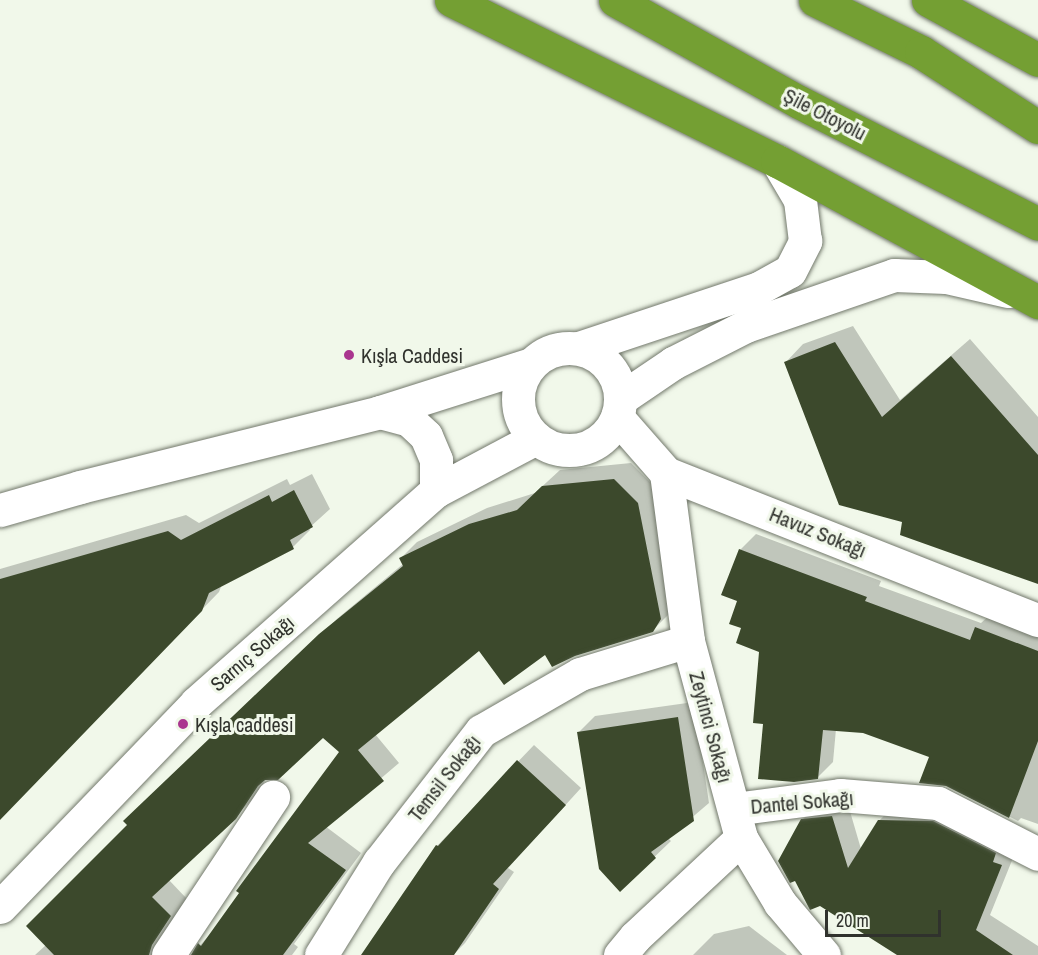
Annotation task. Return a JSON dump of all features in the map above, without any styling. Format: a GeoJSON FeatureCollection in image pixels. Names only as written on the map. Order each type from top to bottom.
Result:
{"type":"FeatureCollection","features":[{"type":"Feature","properties":{"kind":"highway"},"geometry":{"type":"LineString","coordinates":[[451,0],[777,161],[1030,298]]}},
{"type":"Feature","properties":{"kind":"highway","name":"Şile Otoyolu"},"geometry":{"type":"LineString","coordinates":[[615,0],[799,102],[1038,224]]}},
{"type":"Feature","properties":{"kind":"highway"},"geometry":{"type":"LineString","coordinates":[[815,0],[921,52],[1038,127]]}},
{"type":"Feature","properties":{"kind":"highway"},"geometry":{"type":"LineString","coordinates":[[928,0],[1031,55]]}},
{"type":"Feature","properties":{"kind":"street"},"geometry":{"type":"LineString","coordinates":[[579,348],[596,355],[609,366],[618,382],[619,408],[609,431],[597,442],[582,448],[558,448],[536,438],[525,426],[519,411],[517,395],[521,379],[531,364],[545,353],[562,348],[579,348],[759,288],[790,271],[805,241],[800,200],[777,161]]}},
{"type":"Feature","properties":{"kind":"street"},"geometry":{"type":"LineString","coordinates":[[619,408],[673,363],[746,326],[894,275],[946,277],[1030,298]]}},
{"type":"Feature","properties":{"kind":"street"},"geometry":{"type":"LineString","coordinates":[[0,510],[80,487],[380,412],[531,364]]}},
{"type":"Feature","properties":{"kind":"street","name":"Havuz Sokağı"},"geometry":{"type":"LineString","coordinates":[[619,408],[666,473],[1038,620]]}},
{"type":"Feature","properties":{"kind":"street"},"geometry":{"type":"LineString","coordinates":[[380,412],[409,420],[426,436],[436,460],[436,491]]}},
{"type":"Feature","properties":{"kind":"street","name":"Sarnıç Sokağı"},"geometry":{"type":"LineString","coordinates":[[0,907],[11,888],[196,703],[436,491],[536,438]]}},
{"type":"Feature","properties":{"kind":"street","name":"Zeytinci Sokağı"},"geometry":{"type":"LineString","coordinates":[[666,473],[688,641],[738,824],[780,903],[824,955]]}},
{"type":"Feature","properties":{"kind":"street","name":"Temsil Sokağı"},"geometry":{"type":"LineString","coordinates":[[321,955],[380,862],[481,731],[580,674],[688,641]]}},
{"type":"Feature","properties":{"kind":"street","name":"Dantel Sokağı"},"geometry":{"type":"LineString","coordinates":[[738,824],[840,795],[938,803],[1038,854]]}},
{"type":"Feature","properties":{"kind":"street"},"geometry":{"type":"LineString","coordinates":[[168,955],[273,797]]}},
{"type":"Feature","properties":{"kind":"street"},"geometry":{"type":"LineString","coordinates":[[620,955],[738,824]]}},
{"type":"Feature","properties":{"kind":"building"},"geometry":{"type":"Polygon","coordinates":[[[835,342],[882,417],[951,356],[1038,455],[1038,584],[900,535],[902,522],[839,505],[784,362],[835,342]]]}},
{"type":"Feature","properties":{"kind":"building"},"geometry":{"type":"Polygon","coordinates":[[[614,479],[638,503],[661,619],[653,632],[575,656],[552,667],[545,655],[504,685],[479,651],[358,750],[384,781],[308,843],[346,870],[283,955],[191,955],[198,943],[201,946],[239,893],[236,891],[339,752],[323,738],[278,780],[265,780],[258,786],[236,819],[152,897],[171,916],[152,945],[149,955],[54,955],[26,926],[127,825],[123,821],[319,634],[403,566],[399,558],[469,524],[517,510],[542,486],[614,479]]]}},
{"type":"Feature","properties":{"kind":"building"},"geometry":{"type":"Polygon","coordinates":[[[294,490],[313,527],[290,540],[294,549],[209,593],[202,611],[0,820],[0,579],[168,531],[181,540],[269,495],[272,502],[294,490]]]}},
{"type":"Feature","properties":{"kind":"building"},"geometry":{"type":"Polygon","coordinates":[[[739,549],[867,597],[865,601],[970,640],[975,627],[1038,651],[1038,741],[1009,818],[946,786],[919,783],[929,757],[863,733],[823,730],[818,779],[794,782],[758,779],[763,724],[753,723],[759,652],[736,643],[741,628],[729,624],[737,601],[721,595],[739,549]]]}},
{"type":"Feature","properties":{"kind":"building"},"geometry":{"type":"Polygon","coordinates":[[[678,717],[694,821],[651,852],[656,858],[620,892],[599,869],[577,732],[678,717]]]}},
{"type":"Feature","properties":{"kind":"building"},"geometry":{"type":"Polygon","coordinates":[[[517,760],[566,805],[493,884],[499,889],[454,955],[361,955],[436,845],[438,846],[517,760]]]}},
{"type":"Feature","properties":{"kind":"building"},"geometry":{"type":"Polygon","coordinates":[[[832,816],[848,868],[878,820],[933,821],[996,853],[993,862],[1002,865],[976,930],[1013,955],[897,955],[820,906],[810,910],[795,881],[790,883],[778,861],[801,819],[832,816]]]}},
{"type":"Feature","properties":{"kind":"place","name":"Kışla Caddesi"},"geometry":{"type":"Point","coordinates":[349,355]}},
{"type":"Feature","properties":{"kind":"place","name":"Kışla caddesi"},"geometry":{"type":"Point","coordinates":[183,724]}}]}
